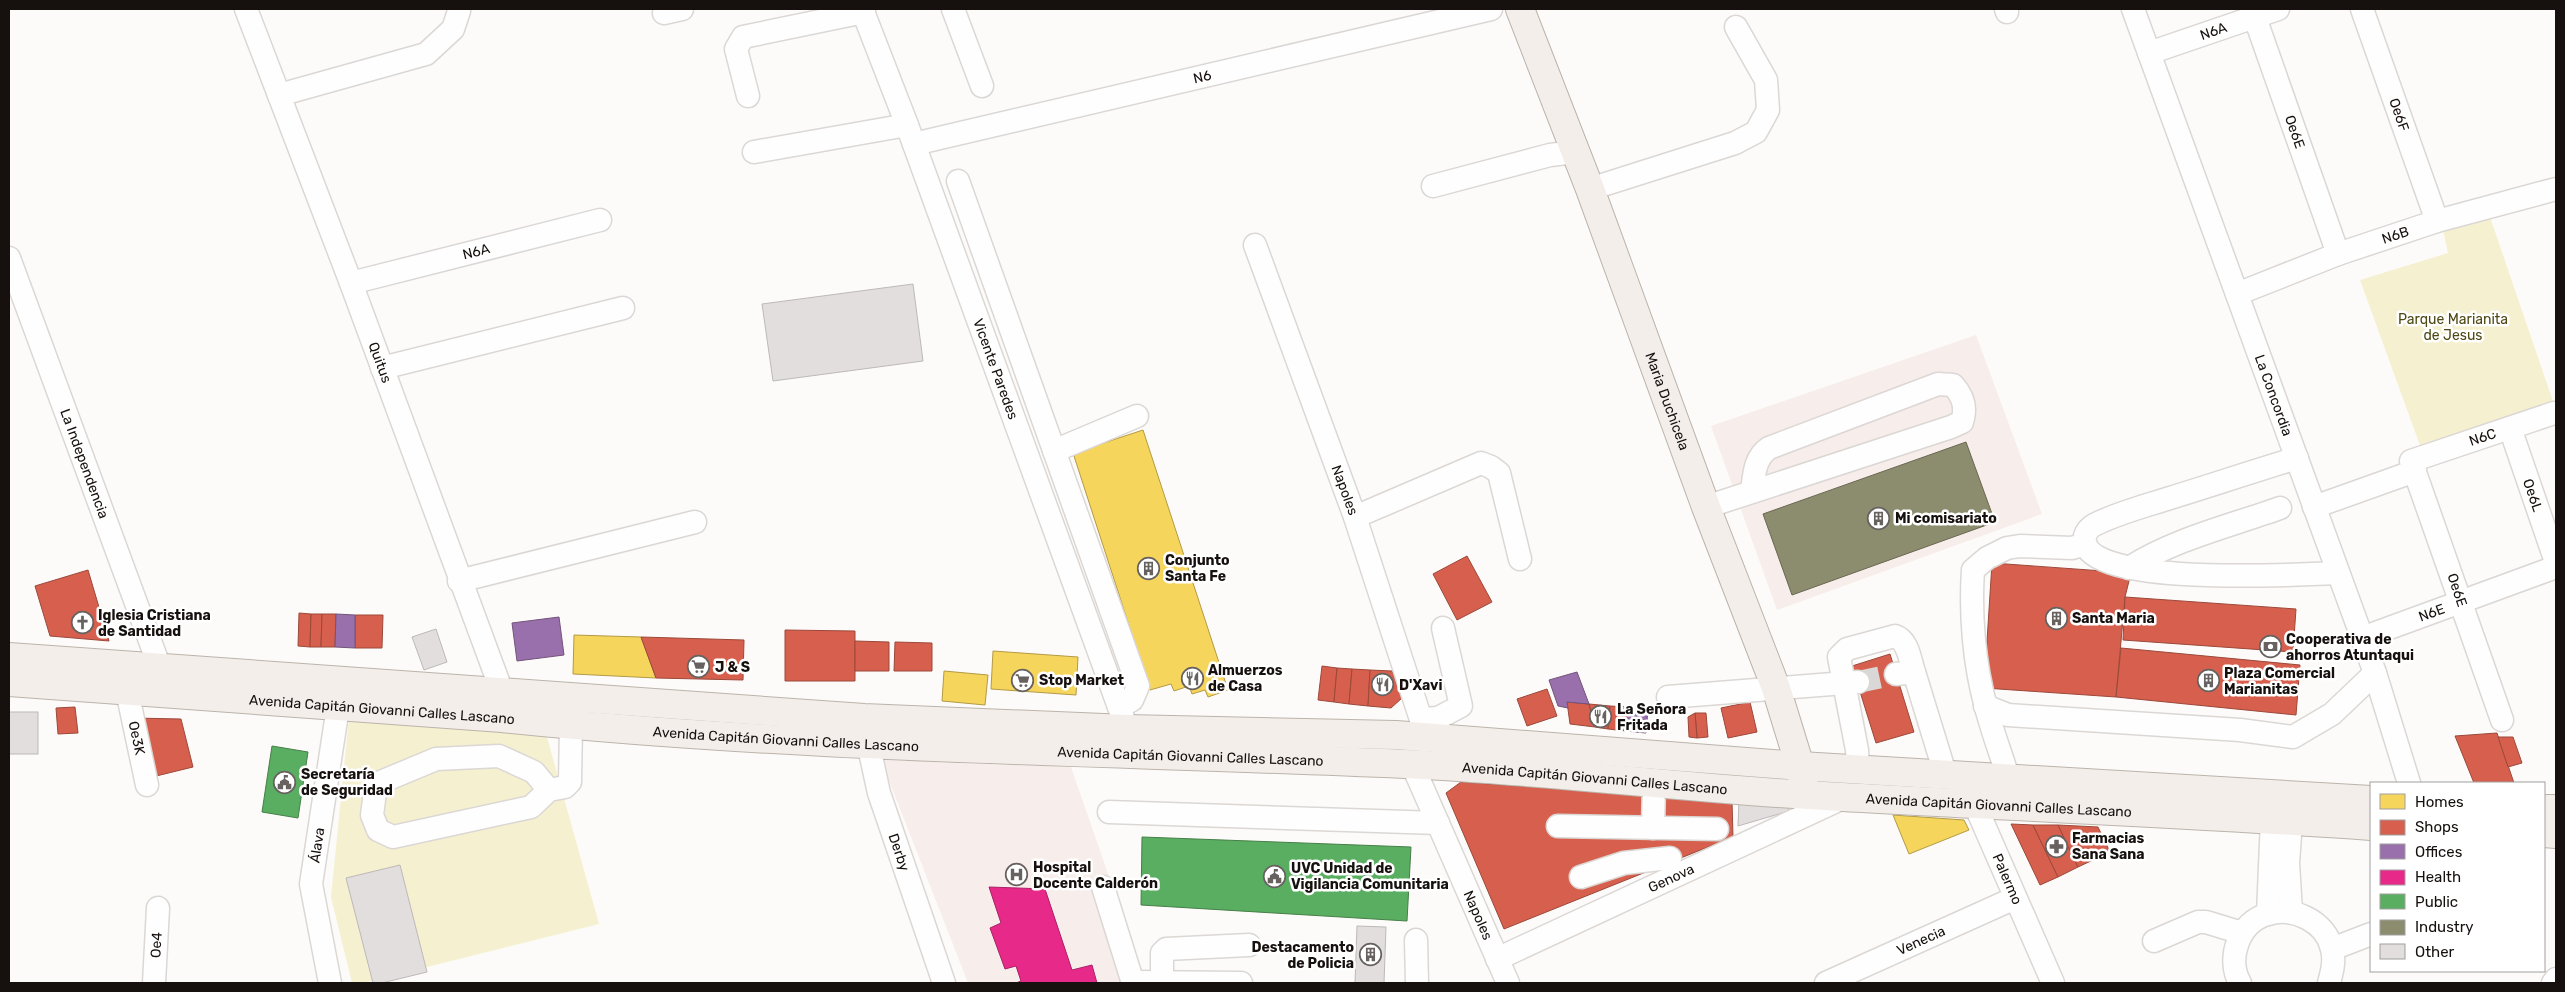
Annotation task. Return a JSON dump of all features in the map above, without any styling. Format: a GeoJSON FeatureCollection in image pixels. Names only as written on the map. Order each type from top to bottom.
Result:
{"type":"FeatureCollection","features":[{"type":"Feature","properties":{"kind":"main road","name":"Maria Duchicela"},"geometry":{"type":"LineString","coordinates":[[1520,9],[1590,189],[1706,507],[1776,688],[1800,766],[1805,795]]}},
{"type":"Feature","properties":{"kind":"main road","name":"Avenida Capitán Giovanni Calles Lascano"},"geometry":{"type":"LineString","coordinates":[[9,657],[160,668],[501,705],[570,725],[867,745],[1412,764],[1805,795],[1974,802],[2370,826]]}},
{"type":"Feature","properties":{"kind":"main road","name":"Avenida Capitán Giovanni Calles Lascano"},"geometry":{"type":"LineString","coordinates":[[9,682],[338,707],[501,705],[864,718],[1123,718],[1424,728],[1800,766],[1953,773],[2370,800]]}},
{"type":"Feature","properties":{"kind":"street","name":"Quitus"},"geometry":{"type":"LineString","coordinates":[[246,9],[351,283],[459,581],[498,681],[501,705]]}},
{"type":"Feature","properties":{"kind":"street"},"geometry":{"type":"LineString","coordinates":[[953,9],[982,86]]}},
{"type":"Feature","properties":{"kind":"street","name":"N6"},"geometry":{"type":"LineString","coordinates":[[754,152],[910,134],[1491,9]]}},
{"type":"Feature","properties":{"kind":"street","name":"La Concordia"},"geometry":{"type":"LineString","coordinates":[[2133,9],[2375,673],[2409,782]]}},
{"type":"Feature","properties":{"kind":"street","name":"N6A"},"geometry":{"type":"LineString","coordinates":[[2149,53],[2254,13],[2278,9]]}},
{"type":"Feature","properties":{"kind":"street","name":"Oe6F"},"geometry":{"type":"LineString","coordinates":[[2362,9],[2437,221]]}},
{"type":"Feature","properties":{"kind":"street"},"geometry":{"type":"LineString","coordinates":[[748,96],[736,49],[743,37],[863,10]]}},
{"type":"Feature","properties":{"kind":"street","name":"Vicente Paredes"},"geometry":{"type":"LineString","coordinates":[[863,10],[1123,718]]}},
{"type":"Feature","properties":{"kind":"street"},"geometry":{"type":"LineString","coordinates":[[279,95],[426,54],[453,29],[459,11]]}},
{"type":"Feature","properties":{"kind":"street","name":"Oe6E"},"geometry":{"type":"LineString","coordinates":[[2254,13],[2338,254]]}},
{"type":"Feature","properties":{"kind":"street"},"geometry":{"type":"LineString","coordinates":[[1590,189],[1735,142],[1756,132],[1768,110],[1766,80],[1736,27]]}},
{"type":"Feature","properties":{"kind":"street"},"geometry":{"type":"LineString","coordinates":[[1434,186],[1550,155],[1575,152]]}},
{"type":"Feature","properties":{"kind":"street"},"geometry":{"type":"LineString","coordinates":[[958,181],[1138,686],[1123,718]]}},
{"type":"Feature","properties":{"kind":"street","name":"N6B"},"geometry":{"type":"LineString","coordinates":[[2238,294],[2338,254],[2437,221],[2556,189]]}},
{"type":"Feature","properties":{"kind":"street","name":"N6A"},"geometry":{"type":"LineString","coordinates":[[351,283],[600,220]]}},
{"type":"Feature","properties":{"kind":"street","name":"Napoles"},"geometry":{"type":"LineString","coordinates":[[1255,245],[1355,517],[1424,728]]}},
{"type":"Feature","properties":{"kind":"street","name":"La Independencia"},"geometry":{"type":"LineString","coordinates":[[9,258],[160,668]]}},
{"type":"Feature","properties":{"kind":"street"},"geometry":{"type":"LineString","coordinates":[[382,368],[623,308]]}},
{"type":"Feature","properties":{"kind":"street"},"geometry":{"type":"LineString","coordinates":[[1706,507],[1752,492],[1951,427],[1962,422],[1965,414],[1961,394],[1953,385],[1938,384],[1769,448],[1762,452],[1756,464],[1752,492]]}},
{"type":"Feature","properties":{"kind":"street","name":"N6C"},"geometry":{"type":"LineString","coordinates":[[2314,507],[2510,428],[2554,413]]}},
{"type":"Feature","properties":{"kind":"street"},"geometry":{"type":"LineString","coordinates":[[1054,451],[1136,416]]}},
{"type":"Feature","properties":{"kind":"street","name":"Oe6L"},"geometry":{"type":"LineString","coordinates":[[2510,428],[2556,562]]}},
{"type":"Feature","properties":{"kind":"street"},"geometry":{"type":"LineString","coordinates":[[2297,458],[2138,508],[2093,526],[2086,534],[2085,544],[2088,552],[2098,558],[2129,568],[2176,575],[2338,573]]}},
{"type":"Feature","properties":{"kind":"street"},"geometry":{"type":"LineString","coordinates":[[1355,517],[1481,463],[1499,473],[1520,559]]}},
{"type":"Feature","properties":{"kind":"street","name":"Oe6E"},"geometry":{"type":"LineString","coordinates":[[2413,466],[2502,720]]}},
{"type":"Feature","properties":{"kind":"street"},"geometry":{"type":"LineString","coordinates":[[2129,568],[2146,557],[2170,547],[2280,508]]}},
{"type":"Feature","properties":{"kind":"street"},"geometry":{"type":"LineString","coordinates":[[459,581],[695,522]]}},
{"type":"Feature","properties":{"kind":"street"},"geometry":{"type":"LineString","coordinates":[[2008,777],[1985,706],[1973,622],[1973,570],[1987,558],[2007,548],[2020,546],[2072,548],[2085,544]]}},
{"type":"Feature","properties":{"kind":"street","name":"N6E"},"geometry":{"type":"LineString","coordinates":[[2362,638],[2556,567]]}},
{"type":"Feature","properties":{"kind":"street"},"geometry":{"type":"LineString","coordinates":[[1424,728],[1438,718],[1459,709],[1461,706],[1443,628]]}},
{"type":"Feature","properties":{"kind":"street","name":"Palermo"},"geometry":{"type":"LineString","coordinates":[[1851,683],[1839,657],[1841,654],[1848,649],[1895,636],[1900,638],[1905,644],[1905,673],[1953,773],[1974,802],[2053,983]]}},
{"type":"Feature","properties":{"kind":"street"},"geometry":{"type":"LineString","coordinates":[[1985,706],[2008,715],[2240,730],[2293,736],[2332,714],[2375,673]]}},
{"type":"Feature","properties":{"kind":"street"},"geometry":{"type":"LineString","coordinates":[[1668,697],[1851,683],[1858,769]]}},
{"type":"Feature","properties":{"kind":"street","name":"Oe3K"},"geometry":{"type":"LineString","coordinates":[[127,691],[147,785]]}},
{"type":"Feature","properties":{"kind":"street","name":"Álava"},"geometry":{"type":"LineString","coordinates":[[330,983],[311,884],[338,707]]}},
{"type":"Feature","properties":{"kind":"street","name":"Derby"},"geometry":{"type":"LineString","coordinates":[[864,718],[867,745],[879,793],[944,983]]}},
{"type":"Feature","properties":{"kind":"street"},"geometry":{"type":"LineString","coordinates":[[549,790],[534,772],[499,756],[436,759],[376,784],[372,815],[378,830],[393,836],[531,807],[549,790],[565,787],[570,782],[570,725]]}},
{"type":"Feature","properties":{"kind":"street","name":"Napoles"},"geometry":{"type":"LineString","coordinates":[[1412,764],[1508,983]]}},
{"type":"Feature","properties":{"kind":"street"},"geometry":{"type":"LineString","coordinates":[[1653,828],[1654,783]]}},
{"type":"Feature","properties":{"kind":"street","name":"Genova"},"geometry":{"type":"LineString","coordinates":[[1498,959],[1845,797]]}},
{"type":"Feature","properties":{"kind":"street"},"geometry":{"type":"LineString","coordinates":[[1109,812],[1438,823]]}},
{"type":"Feature","properties":{"kind":"street"},"geometry":{"type":"LineString","coordinates":[[2282,820],[2288,863],[2291,912]]}},
{"type":"Feature","properties":{"kind":"street"},"geometry":{"type":"LineString","coordinates":[[2268,914],[2282,820]]}},
{"type":"Feature","properties":{"kind":"street"},"geometry":{"type":"LineString","coordinates":[[1558,826],[1717,829]]}},
{"type":"Feature","properties":{"kind":"street"},"geometry":{"type":"LineString","coordinates":[[1621,827],[1624,863]]}},
{"type":"Feature","properties":{"kind":"street"},"geometry":{"type":"LineString","coordinates":[[1580,876],[1624,863],[1670,858]]}},
{"type":"Feature","properties":{"kind":"street"},"geometry":{"type":"LineString","coordinates":[[1103,888],[1132,982],[1241,983]]}},
{"type":"Feature","properties":{"kind":"street","name":"Venecia"},"geometry":{"type":"LineString","coordinates":[[1826,983],[2015,898]]}},
{"type":"Feature","properties":{"kind":"street","name":"Oe4"},"geometry":{"type":"LineString","coordinates":[[154,983],[158,908]]}},
{"type":"Feature","properties":{"kind":"street"},"geometry":{"type":"LineString","coordinates":[[2240,983],[2234,965],[2235,948],[2242,933],[2254,922],[2268,914],[2291,912],[2310,919],[2325,933],[2332,949],[2334,967],[2329,983]]}},
{"type":"Feature","properties":{"kind":"street"},"geometry":{"type":"LineString","coordinates":[[2154,940],[2198,922],[2206,922],[2242,933]]}},
{"type":"Feature","properties":{"kind":"street"},"geometry":{"type":"LineString","coordinates":[[2332,949],[2370,934]]}},
{"type":"Feature","properties":{"kind":"street"},"geometry":{"type":"LineString","coordinates":[[1416,940],[1417,983]]}},
{"type":"Feature","properties":{"kind":"street"},"geometry":{"type":"LineString","coordinates":[[1162,981],[1162,953],[1166,949],[1249,945]]}},
{"type":"Feature","properties":{"kind":"street"},"geometry":{"type":"LineString","coordinates":[[2553,983],[2556,978]]}},
{"type":"Feature","properties":{"kind":"shaded area"},"geometry":{"type":"Polygon","coordinates":[[[1976,335],[2042,514],[1777,610],[1711,426],[1976,335]]]}},
{"type":"Feature","properties":{"kind":"shaded area","name":"Hospital Docente Calderón"},"geometry":{"type":"Polygon","coordinates":[[[881,760],[1071,767],[1146,983],[968,983],[881,760]]]}},
{"type":"Feature","properties":{"kind":"green space","name":"Parque Marianita de Jesus"},"geometry":{"type":"Polygon","coordinates":[[[2490,217],[2555,407],[2422,451],[2360,280],[2448,253],[2443,230],[2490,217]]]}},
{"type":"Feature","properties":{"kind":"green space"},"geometry":{"type":"Polygon","coordinates":[[[349,718],[545,730],[599,924],[363,983],[352,983],[331,897],[349,718]]]}},
{"type":"Feature","properties":{"kind":"building: Homes","name":"Conjunto Santa Fe"},"geometry":{"type":"Polygon","coordinates":[[[1143,430],[1228,690],[1208,697],[1205,690],[1192,694],[1189,686],[1174,691],[1171,684],[1150,690],[1073,453],[1143,430]]]}},
{"type":"Feature","properties":{"kind":"building: Homes"},"geometry":{"type":"Polygon","coordinates":[[[574,635],[641,637],[656,678],[573,674],[574,635]]]}},
{"type":"Feature","properties":{"kind":"building: Homes"},"geometry":{"type":"Polygon","coordinates":[[[993,651],[1078,657],[1076,695],[991,689],[993,651]]]}},
{"type":"Feature","properties":{"kind":"building: Homes"},"geometry":{"type":"Polygon","coordinates":[[[944,671],[988,675],[985,705],[942,701],[944,671]]]}},
{"type":"Feature","properties":{"kind":"building: Homes"},"geometry":{"type":"Polygon","coordinates":[[[1893,815],[1964,820],[1969,830],[1909,854],[1893,815]]]}},
{"type":"Feature","properties":{"kind":"building: Shops"},"geometry":{"type":"Polygon","coordinates":[[[1467,556],[1492,602],[1457,620],[1433,574],[1467,556]]]}},
{"type":"Feature","properties":{"kind":"building: Shops","name":"Santa Maria"},"geometry":{"type":"Polygon","coordinates":[[[1992,563],[2131,573],[2125,597],[2116,697],[1984,688],[1992,563]]]}},
{"type":"Feature","properties":{"kind":"building: Shops"},"geometry":{"type":"Polygon","coordinates":[[[88,570],[109,641],[50,636],[35,586],[88,570]]]}},
{"type":"Feature","properties":{"kind":"building: Shops","name":"Plaza Comercial Marianitas"},"geometry":{"type":"Polygon","coordinates":[[[2125,597],[2296,609],[2293,652],[2123,640],[2125,597]]]}},
{"type":"Feature","properties":{"kind":"building: Shops"},"geometry":{"type":"Polygon","coordinates":[[[299,613],[311,614],[310,647],[298,646],[299,613]]]}},
{"type":"Feature","properties":{"kind":"building: Shops"},"geometry":{"type":"Polygon","coordinates":[[[311,614],[322,614],[321,647],[310,647],[311,614]]]}},
{"type":"Feature","properties":{"kind":"building: Shops"},"geometry":{"type":"Polygon","coordinates":[[[322,614],[336,614],[335,647],[321,647],[322,614]]]}},
{"type":"Feature","properties":{"kind":"building: Shops"},"geometry":{"type":"Polygon","coordinates":[[[355,615],[383,615],[382,648],[355,648],[355,615]]]}},
{"type":"Feature","properties":{"kind":"building: Shops"},"geometry":{"type":"Polygon","coordinates":[[[785,630],[855,631],[855,681],[785,681],[785,630]]]}},
{"type":"Feature","properties":{"kind":"building: Shops"},"geometry":{"type":"Polygon","coordinates":[[[641,637],[744,640],[743,680],[656,678],[641,637]]]}},
{"type":"Feature","properties":{"kind":"building: Shops"},"geometry":{"type":"Polygon","coordinates":[[[855,641],[889,642],[889,671],[855,671],[855,641]]]}},
{"type":"Feature","properties":{"kind":"building: Shops"},"geometry":{"type":"Polygon","coordinates":[[[895,642],[932,643],[932,671],[894,671],[895,642]]]}},
{"type":"Feature","properties":{"kind":"building: Shops","name":"Plaza Comercial Marianitas"},"geometry":{"type":"Polygon","coordinates":[[[2121,648],[2300,665],[2296,715],[2116,697],[2121,648]]]}},
{"type":"Feature","properties":{"kind":"building: Shops"},"geometry":{"type":"Polygon","coordinates":[[[1890,654],[1914,732],[1876,743],[1852,666],[1890,654]]]}},
{"type":"Feature","properties":{"kind":"building: Shops"},"geometry":{"type":"Polygon","coordinates":[[[1322,666],[1337,668],[1334,702],[1318,700],[1322,666]]]}},
{"type":"Feature","properties":{"kind":"building: Shops"},"geometry":{"type":"Polygon","coordinates":[[[1337,668],[1352,669],[1349,704],[1334,702],[1337,668]]]}},
{"type":"Feature","properties":{"kind":"building: Shops"},"geometry":{"type":"Polygon","coordinates":[[[1352,669],[1370,670],[1368,706],[1349,704],[1352,669]]]}},
{"type":"Feature","properties":{"kind":"building: Shops","name":"D'Xavi"},"geometry":{"type":"Polygon","coordinates":[[[1370,670],[1392,671],[1402,698],[1391,708],[1368,706],[1370,670]]]}},
{"type":"Feature","properties":{"kind":"building: Shops"},"geometry":{"type":"Polygon","coordinates":[[[1547,689],[1557,716],[1527,726],[1517,699],[1547,689]]]}},
{"type":"Feature","properties":{"kind":"building: Shops"},"geometry":{"type":"Polygon","coordinates":[[[1567,702],[1589,704],[1595,727],[1570,724],[1567,702]]]}},
{"type":"Feature","properties":{"kind":"building: Shops"},"geometry":{"type":"Polygon","coordinates":[[[1750,702],[1757,732],[1728,738],[1721,708],[1750,702]]]}},
{"type":"Feature","properties":{"kind":"building: Shops","name":"La Señora Fritada"},"geometry":{"type":"Polygon","coordinates":[[[1589,704],[1610,706],[1608,729],[1595,727],[1589,704]]]}},
{"type":"Feature","properties":{"kind":"building: Shops"},"geometry":{"type":"Polygon","coordinates":[[[1610,706],[1628,707],[1626,731],[1608,729],[1610,706]]]}},
{"type":"Feature","properties":{"kind":"building: Shops"},"geometry":{"type":"Polygon","coordinates":[[[75,707],[78,733],[58,734],[56,708],[75,707]]]}},
{"type":"Feature","properties":{"kind":"building: Shops"},"geometry":{"type":"Polygon","coordinates":[[[1695,713],[1706,713],[1708,737],[1697,738],[1695,713]]]}},
{"type":"Feature","properties":{"kind":"building: Shops"},"geometry":{"type":"Polygon","coordinates":[[[1695,713],[1697,738],[1689,737],[1688,717],[1695,713]]]}},
{"type":"Feature","properties":{"kind":"building: Shops"},"geometry":{"type":"Polygon","coordinates":[[[133,718],[181,719],[193,767],[148,778],[133,718]]]}},
{"type":"Feature","properties":{"kind":"building: Shops"},"geometry":{"type":"Polygon","coordinates":[[[2497,733],[2514,782],[2474,782],[2455,736],[2497,733]]]}},
{"type":"Feature","properties":{"kind":"building: Shops"},"geometry":{"type":"Polygon","coordinates":[[[2498,737],[2513,737],[2522,763],[2508,767],[2498,737]]]}},
{"type":"Feature","properties":{"kind":"building: Shops"},"geometry":{"type":"Polygon","coordinates":[[[1461,782],[1732,801],[1733,837],[1504,929],[1446,793],[1461,782]]]}},
{"type":"Feature","properties":{"kind":"building: Shops"},"geometry":{"type":"Polygon","coordinates":[[[2011,824],[2033,825],[2058,877],[2040,885],[2011,824]]]}},
{"type":"Feature","properties":{"kind":"building: Shops","name":"Farmacias Sana Sana"},"geometry":{"type":"Polygon","coordinates":[[[2033,825],[2058,825],[2078,867],[2058,877],[2033,825]]]}},
{"type":"Feature","properties":{"kind":"building: Shops"},"geometry":{"type":"Polygon","coordinates":[[[2058,825],[2098,827],[2110,852],[2078,867],[2058,825]]]}},
{"type":"Feature","properties":{"kind":"building: Offices"},"geometry":{"type":"Polygon","coordinates":[[[336,614],[355,615],[355,648],[335,647],[336,614]]]}},
{"type":"Feature","properties":{"kind":"building: Offices"},"geometry":{"type":"Polygon","coordinates":[[[559,617],[564,655],[517,661],[512,623],[559,617]]]}},
{"type":"Feature","properties":{"kind":"building: Offices"},"geometry":{"type":"Polygon","coordinates":[[[1577,672],[1589,704],[1567,702],[1568,708],[1558,706],[1549,680],[1577,672]]]}},
{"type":"Feature","properties":{"kind":"building: Offices"},"geometry":{"type":"Polygon","coordinates":[[[1628,707],[1648,709],[1646,733],[1626,731],[1628,707]]]}},
{"type":"Feature","properties":{"kind":"building: Health"},"geometry":{"type":"Polygon","coordinates":[[[989,887],[1045,889],[1072,970],[1092,965],[1097,983],[1016,983],[1021,981],[1016,966],[1005,969],[990,928],[1001,923],[989,887]]]}},
{"type":"Feature","properties":{"kind":"building: Public","name":"Secretaría de Seguridad"},"geometry":{"type":"Polygon","coordinates":[[[272,746],[308,752],[298,818],[262,812],[272,746]]]}},
{"type":"Feature","properties":{"kind":"building: Public","name":"UVC Unidad de Vigilancia Comunitaria"},"geometry":{"type":"Polygon","coordinates":[[[1142,837],[1411,847],[1407,921],[1141,905],[1142,837]]]}},
{"type":"Feature","properties":{"kind":"building: Industry","name":"Mi comisariato"},"geometry":{"type":"Polygon","coordinates":[[[1966,442],[1995,522],[1792,595],[1763,514],[1966,442]]]}},
{"type":"Feature","properties":{"kind":"building: Other"},"geometry":{"type":"Polygon","coordinates":[[[913,284],[923,361],[773,381],[762,304],[913,284]]]}},
{"type":"Feature","properties":{"kind":"building: Other"},"geometry":{"type":"Polygon","coordinates":[[[436,629],[447,662],[424,670],[412,637],[436,629]]]}},
{"type":"Feature","properties":{"kind":"building: Other"},"geometry":{"type":"Polygon","coordinates":[[[9,712],[38,712],[38,754],[9,754],[9,712]]]}},
{"type":"Feature","properties":{"kind":"building: Other"},"geometry":{"type":"Polygon","coordinates":[[[1739,801],[1787,803],[1789,811],[1738,826],[1739,801]]]}},
{"type":"Feature","properties":{"kind":"building: Other"},"geometry":{"type":"Polygon","coordinates":[[[400,865],[427,972],[382,983],[373,983],[346,878],[400,865]]]}},
{"type":"Feature","properties":{"kind":"building: Other","name":"Destacamento de Policia"},"geometry":{"type":"Polygon","coordinates":[[[1357,926],[1386,927],[1384,983],[1355,983],[1357,926]]]}},
{"type":"Feature","properties":{"kind":"tunnel"},"geometry":{"type":"LineString","coordinates":[[1858,682],[1896,674]]}},
{"type":"Feature","properties":{"kind":"place","name":"Mi comisariato"},"geometry":{"type":"Point","coordinates":[1879,518]}},
{"type":"Feature","properties":{"kind":"place","name":"Conjunto Santa Fe"},"geometry":{"type":"Point","coordinates":[1149,568]}},
{"type":"Feature","properties":{"kind":"place","name":"Santa Maria"},"geometry":{"type":"Point","coordinates":[2056,618]}},
{"type":"Feature","properties":{"kind":"place","name":"Iglesia Cristiana de Santidad"},"geometry":{"type":"Point","coordinates":[82,623]}},
{"type":"Feature","properties":{"kind":"place","name":"Cooperativa de ahorros Atuntaqui"},"geometry":{"type":"Point","coordinates":[2270,647]}},
{"type":"Feature","properties":{"kind":"place","name":"J & S"},"geometry":{"type":"Point","coordinates":[699,667]}},
{"type":"Feature","properties":{"kind":"place","name":"Almuerzos de Casa"},"geometry":{"type":"Point","coordinates":[1192,678]}},
{"type":"Feature","properties":{"kind":"place","name":"Stop Market"},"geometry":{"type":"Point","coordinates":[1023,680]}},
{"type":"Feature","properties":{"kind":"place","name":"Plaza Comercial Marianitas"},"geometry":{"type":"Point","coordinates":[2208,681]}},
{"type":"Feature","properties":{"kind":"place","name":"D'Xavi"},"geometry":{"type":"Point","coordinates":[1383,685]}},
{"type":"Feature","properties":{"kind":"place","name":"La Señora Fritada"},"geometry":{"type":"Point","coordinates":[1601,717]}},
{"type":"Feature","properties":{"kind":"place","name":"Secretaría de Seguridad"},"geometry":{"type":"Point","coordinates":[285,782]}},
{"type":"Feature","properties":{"kind":"place","name":"Farmacias Sana Sana"},"geometry":{"type":"Point","coordinates":[2056,846]}},
{"type":"Feature","properties":{"kind":"place","name":"Hospital Docente Calderón"},"geometry":{"type":"Point","coordinates":[1017,875]}},
{"type":"Feature","properties":{"kind":"place","name":"UVC Unidad de Vigilancia Comunitaria"},"geometry":{"type":"Point","coordinates":[1275,876]}},
{"type":"Feature","properties":{"kind":"place","name":"Destacamento de Policia"},"geometry":{"type":"Point","coordinates":[1370,955]}}]}
